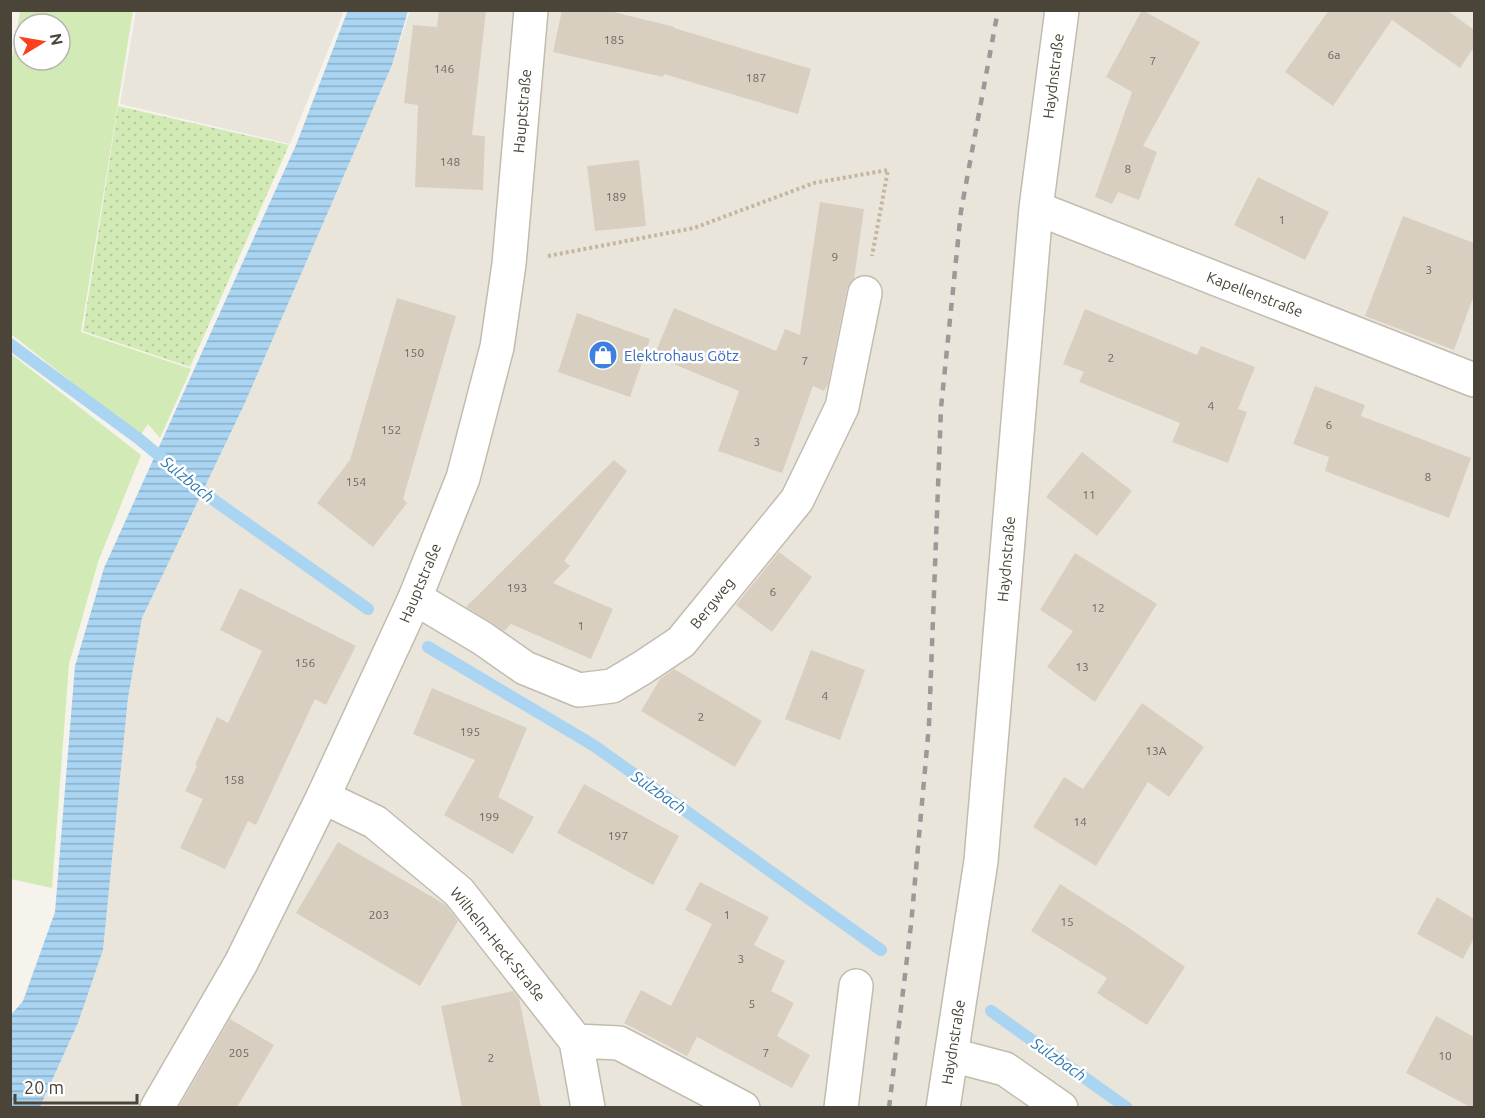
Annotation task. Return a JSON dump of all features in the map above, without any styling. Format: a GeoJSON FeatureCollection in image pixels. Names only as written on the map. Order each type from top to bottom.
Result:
{"type":"FeatureCollection","features":[{"type":"Feature","properties":{"kind":"street","name":"Hauptstraße"},"geometry":{"type":"LineString","coordinates":[[157,1107],[241,963],[323,796],[415,598],[463,478],[497,347],[509,264],[531,10]]}},
{"type":"Feature","properties":{"kind":"street","name":"Haydnstraße"},"geometry":{"type":"LineString","coordinates":[[943,1107],[981,861],[1036,208],[1062,10]]}},
{"type":"Feature","properties":{"kind":"street","name":"Kapellenstraße"},"geometry":{"type":"LineString","coordinates":[[1036,208],[1474,380]]}},
{"type":"Feature","properties":{"kind":"street","name":"Bergweg"},"geometry":{"type":"LineString","coordinates":[[415,598],[482,638],[525,668],[579,690],[612,686],[681,642],[796,500],[843,406],[865,293]]}},
{"type":"Feature","properties":{"kind":"street","name":"Wilhelm-Heck-Straße"},"geometry":{"type":"LineString","coordinates":[[323,796],[375,822],[459,892],[576,1041],[588,1107]]}},
{"type":"Feature","properties":{"kind":"street"},"geometry":{"type":"LineString","coordinates":[[841,1107],[856,986]]}},
{"type":"Feature","properties":{"kind":"street"},"geometry":{"type":"LineString","coordinates":[[576,1041],[619,1043],[743,1107]]}},
{"type":"Feature","properties":{"kind":"street"},"geometry":{"type":"LineString","coordinates":[[952,1055],[1005,1069],[1060,1107]]}},
{"type":"Feature","properties":{"kind":"path"},"geometry":{"type":"LineString","coordinates":[[509,264],[694,228],[814,183],[888,170],[865,293]]}},
{"type":"Feature","properties":{"kind":"shaded area"},"geometry":{"type":"Polygon","coordinates":[[[136,10],[344,11],[290,144],[120,104],[136,10]]]}},
{"type":"Feature","properties":{"kind":"shaded area"},"geometry":{"type":"Polygon","coordinates":[[[410,11],[1474,11],[1474,1107],[40,1108],[78,1023],[103,950],[128,698],[142,618],[244,405],[392,65],[410,11]]]}},
{"type":"Feature","properties":{"kind":"green space"},"geometry":{"type":"Polygon","coordinates":[[[20,11],[133,11],[81,332],[191,369],[160,438],[148,424],[140,436],[11,334],[10,70],[12,58],[12,72],[72,72],[72,12],[20,11]]]}},
{"type":"Feature","properties":{"kind":"green space"},"geometry":{"type":"Polygon","coordinates":[[[118,106],[289,145],[190,367],[83,331],[118,106]]]}},
{"type":"Feature","properties":{"kind":"green space"},"geometry":{"type":"Polygon","coordinates":[[[11,354],[141,455],[98,562],[69,664],[52,888],[11,879],[11,354]]]}},
{"type":"Feature","properties":{"kind":"water"},"geometry":{"type":"Polygon","coordinates":[[[348,10],[408,11],[392,65],[244,405],[142,618],[128,698],[103,950],[78,1023],[40,1107],[11,1107],[11,1015],[23,1001],[55,912],[75,666],[104,568],[296,145],[348,10]]]}},
{"type":"Feature","properties":{"kind":"building"},"geometry":{"type":"Polygon","coordinates":[[[439,10],[486,10],[472,135],[485,136],[483,190],[415,187],[418,105],[404,103],[413,25],[437,27],[439,10]]]}},
{"type":"Feature","properties":{"kind":"building"},"geometry":{"type":"Polygon","coordinates":[[[562,10],[605,10],[675,27],[811,69],[798,114],[664,74],[663,77],[553,52],[562,10]]]}},
{"type":"Feature","properties":{"kind":"building"},"geometry":{"type":"Polygon","coordinates":[[[1142,10],[1200,42],[1143,146],[1157,152],[1139,200],[1118,192],[1112,204],[1095,197],[1132,92],[1106,77],[1142,10]]]}},
{"type":"Feature","properties":{"kind":"building"},"geometry":{"type":"Polygon","coordinates":[[[1329,10],[1447,10],[1474,30],[1474,47],[1460,68],[1392,20],[1333,106],[1285,72],[1329,10]]]}},
{"type":"Feature","properties":{"kind":"building"},"geometry":{"type":"Polygon","coordinates":[[[639,160],[646,226],[595,231],[587,166],[639,160]]]}},
{"type":"Feature","properties":{"kind":"building"},"geometry":{"type":"Polygon","coordinates":[[[1258,177],[1329,212],[1305,260],[1234,225],[1258,177]]]}},
{"type":"Feature","properties":{"kind":"building"},"geometry":{"type":"Polygon","coordinates":[[[820,202],[864,209],[854,279],[847,289],[828,384],[824,391],[813,386],[782,473],[718,451],[739,391],[654,356],[674,308],[776,351],[785,329],[800,335],[820,202]]]}},
{"type":"Feature","properties":{"kind":"building"},"geometry":{"type":"Polygon","coordinates":[[[1403,216],[1474,243],[1474,295],[1454,350],[1365,316],[1403,216]]]}},
{"type":"Feature","properties":{"kind":"building"},"geometry":{"type":"Polygon","coordinates":[[[397,298],[456,316],[403,499],[407,503],[373,547],[317,503],[350,460],[397,298]]]}},
{"type":"Feature","properties":{"kind":"building"},"geometry":{"type":"Polygon","coordinates":[[[1085,309],[1197,355],[1201,346],[1255,367],[1238,409],[1247,412],[1228,463],[1172,442],[1180,423],[1079,382],[1084,372],[1063,364],[1085,309]]]}},
{"type":"Feature","properties":{"kind":"building"},"geometry":{"type":"Polygon","coordinates":[[[577,313],[650,339],[630,397],[558,372],[577,313]]]}},
{"type":"Feature","properties":{"kind":"building"},"geometry":{"type":"Polygon","coordinates":[[[1315,386],[1365,405],[1361,416],[1471,458],[1449,518],[1325,471],[1329,457],[1293,444],[1315,386]]]}},
{"type":"Feature","properties":{"kind":"building"},"geometry":{"type":"Polygon","coordinates":[[[1082,452],[1132,491],[1097,536],[1046,497],[1082,452]]]}},
{"type":"Feature","properties":{"kind":"building"},"geometry":{"type":"Polygon","coordinates":[[[614,460],[627,471],[564,561],[570,566],[553,583],[613,609],[591,659],[511,624],[504,631],[466,607],[614,460]]]}},
{"type":"Feature","properties":{"kind":"building"},"geometry":{"type":"Polygon","coordinates":[[[779,552],[812,577],[772,632],[736,605],[779,552]]]}},
{"type":"Feature","properties":{"kind":"building"},"geometry":{"type":"Polygon","coordinates":[[[1075,553],[1157,604],[1095,702],[1047,667],[1073,631],[1040,610],[1075,553]]]}},
{"type":"Feature","properties":{"kind":"building"},"geometry":{"type":"Polygon","coordinates":[[[240,588],[356,646],[326,705],[315,699],[256,825],[248,821],[225,869],[180,848],[203,799],[185,791],[197,766],[195,765],[217,717],[228,723],[262,651],[220,630],[240,588]]]}},
{"type":"Feature","properties":{"kind":"building"},"geometry":{"type":"Polygon","coordinates":[[[811,650],[865,670],[840,740],[785,719],[811,650]]]}},
{"type":"Feature","properties":{"kind":"building"},"geometry":{"type":"Polygon","coordinates":[[[674,669],[762,721],[735,767],[641,711],[660,679],[674,669]]]}},
{"type":"Feature","properties":{"kind":"building"},"geometry":{"type":"Polygon","coordinates":[[[432,688],[527,728],[498,797],[534,817],[513,854],[444,815],[475,760],[413,734],[432,688]]]}},
{"type":"Feature","properties":{"kind":"building"},"geometry":{"type":"Polygon","coordinates":[[[1142,703],[1204,747],[1169,797],[1148,782],[1096,866],[1033,827],[1064,777],[1083,789],[1142,703]]]}},
{"type":"Feature","properties":{"kind":"building"},"geometry":{"type":"Polygon","coordinates":[[[584,784],[679,836],[653,885],[557,833],[584,784]]]}},
{"type":"Feature","properties":{"kind":"building"},"geometry":{"type":"Polygon","coordinates":[[[338,842],[446,905],[458,921],[420,986],[296,913],[338,842]]]}},
{"type":"Feature","properties":{"kind":"building"},"geometry":{"type":"Polygon","coordinates":[[[700,882],[769,917],[754,945],[785,961],[771,991],[794,1003],[777,1036],[810,1055],[792,1088],[697,1037],[687,1056],[624,1023],[641,990],[671,1006],[712,924],[685,910],[700,882]]]}},
{"type":"Feature","properties":{"kind":"building"},"geometry":{"type":"Polygon","coordinates":[[[1060,884],[1185,967],[1147,1025],[1097,993],[1107,978],[1031,931],[1060,884]]]}},
{"type":"Feature","properties":{"kind":"building"},"geometry":{"type":"Polygon","coordinates":[[[1437,897],[1474,919],[1474,938],[1463,959],[1417,934],[1437,897]]]}},
{"type":"Feature","properties":{"kind":"building"},"geometry":{"type":"Polygon","coordinates":[[[513,991],[519,998],[541,1107],[462,1107],[441,1006],[513,991]]]}},
{"type":"Feature","properties":{"kind":"building"},"geometry":{"type":"Polygon","coordinates":[[[1436,1016],[1474,1037],[1474,1107],[1406,1073],[1436,1016]]]}},
{"type":"Feature","properties":{"kind":"building"},"geometry":{"type":"Polygon","coordinates":[[[230,1019],[274,1045],[237,1107],[179,1107],[230,1019]]]}},
{"type":"Feature","properties":{"kind":"waterway","name":"Sulzbach"},"geometry":{"type":"LineString","coordinates":[[10,344],[168,463]]}},
{"type":"Feature","properties":{"kind":"waterway","name":"Sulzbach"},"geometry":{"type":"LineString","coordinates":[[191,482],[368,609]]}},
{"type":"Feature","properties":{"kind":"waterway","name":"Sulzbach"},"geometry":{"type":"LineString","coordinates":[[428,647],[593,745],[881,950]]}},
{"type":"Feature","properties":{"kind":"waterway","name":"Sulzbach"},"geometry":{"type":"LineString","coordinates":[[991,1011],[1127,1108]]}},
{"type":"Feature","properties":{"kind":"railway"},"geometry":{"type":"LineString","coordinates":[[889,1108],[911,925],[929,725],[941,408],[961,211],[998,10]]}},
{"type":"Feature","properties":{"kind":"place","name":"Elektrohaus Götz"},"geometry":{"type":"Point","coordinates":[603,355]}}]}
